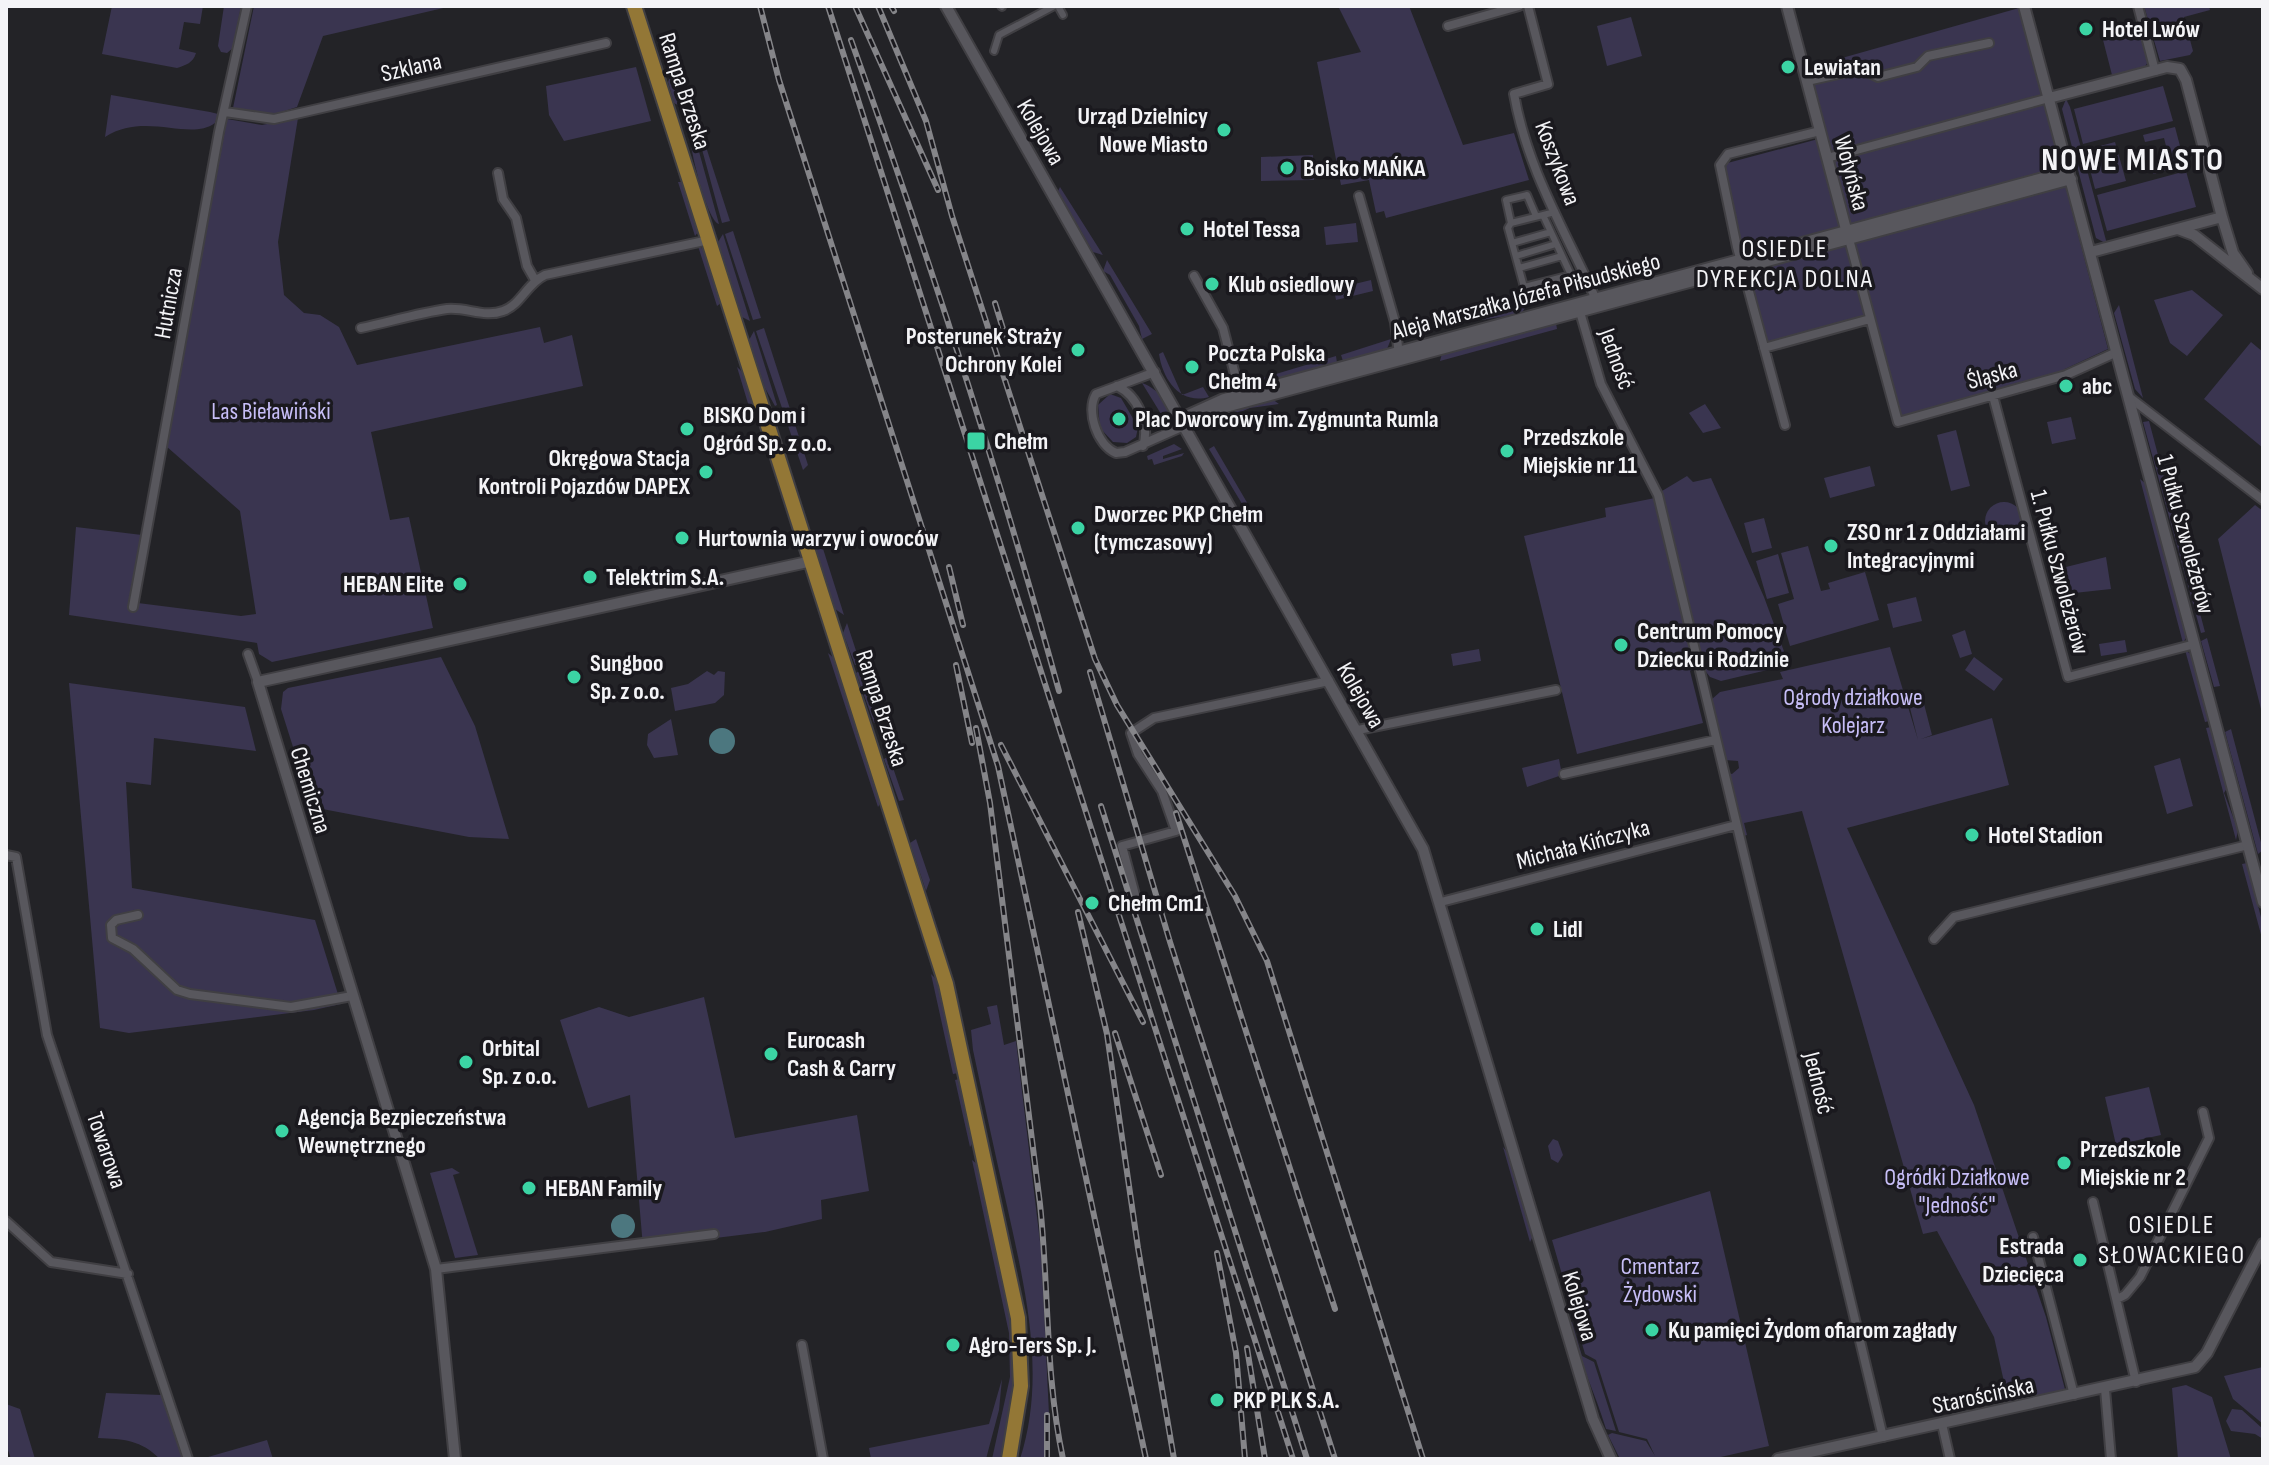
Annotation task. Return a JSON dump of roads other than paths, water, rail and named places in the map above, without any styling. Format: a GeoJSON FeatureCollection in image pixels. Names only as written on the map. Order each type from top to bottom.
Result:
{"type":"FeatureCollection","features":[{"type":"Feature","properties":{"kind":"highway","name":"Rampa Brzeska"},"geometry":{"type":"LineString","coordinates":[[634,6],[925,913],[961,1051],[1018,1318],[1021,1386],[1014,1438],[1007,1459]]}},
{"type":"Feature","properties":{"kind":"street","name":"Hutnicza"},"geometry":{"type":"LineString","coordinates":[[133,607],[247,6]]}},
{"type":"Feature","properties":{"kind":"street","name":"Kolejowa"},"geometry":{"type":"LineString","coordinates":[[946,6],[1423,849],[1593,1419],[1611,1459]]}},
{"type":"Feature","properties":{"kind":"street"},"geometry":{"type":"LineString","coordinates":[[994,51],[999,35],[1056,6],[1063,15]]}},
{"type":"Feature","properties":{"kind":"street"},"geometry":{"type":"LineString","coordinates":[[1448,26],[1519,6]]}},
{"type":"Feature","properties":{"kind":"street","name":"Koszykowa"},"geometry":{"type":"LineString","coordinates":[[1528,6],[1548,84],[1514,94],[1528,153],[1597,302]]}},
{"type":"Feature","properties":{"kind":"street","name":"Wołyńska"},"geometry":{"type":"LineString","coordinates":[[1787,6],[1891,397]]}},
{"type":"Feature","properties":{"kind":"street","name":"1 Pułku Szwoleżerów"},"geometry":{"type":"LineString","coordinates":[[2024,6],[2263,902]]}},
{"type":"Feature","properties":{"kind":"street"},"geometry":{"type":"LineString","coordinates":[[2138,6],[2155,71]]}},
{"type":"Feature","properties":{"kind":"street","name":"Szklana"},"geometry":{"type":"LineString","coordinates":[[225,112],[274,119],[606,43]]}},
{"type":"Feature","properties":{"kind":"street"},"geometry":{"type":"LineString","coordinates":[[1807,81],[1861,69],[1878,77],[1917,67],[1928,56],[1989,43]]}},
{"type":"Feature","properties":{"kind":"street"},"geometry":{"type":"LineString","coordinates":[[1827,158],[2175,66],[2184,74],[2233,253],[2259,286]]}},
{"type":"Feature","properties":{"kind":"street"},"geometry":{"type":"LineString","coordinates":[[1785,425],[1741,263],[1720,165],[1722,158],[1820,131]]}},
{"type":"Feature","properties":{"kind":"street"},"geometry":{"type":"LineString","coordinates":[[498,173],[503,199],[516,218],[527,266],[535,280]]}},
{"type":"Feature","properties":{"kind":"street","name":"Aleja Marszałka Józefa Piłsudskiego"},"geometry":{"type":"LineString","coordinates":[[1184,422],[1241,398],[2070,175]]}},
{"type":"Feature","properties":{"kind":"street"},"geometry":{"type":"LineString","coordinates":[[1527,195],[1551,232],[1571,275],[1524,287],[1508,228],[1511,223],[1506,200],[1527,195]]}},
{"type":"Feature","properties":{"kind":"street"},"geometry":{"type":"LineString","coordinates":[[1359,196],[1395,322],[1399,356]]}},
{"type":"Feature","properties":{"kind":"street"},"geometry":{"type":"LineString","coordinates":[[1511,223],[1555,212]]}},
{"type":"Feature","properties":{"kind":"street"},"geometry":{"type":"LineString","coordinates":[[2091,252],[2222,217]]}},
{"type":"Feature","properties":{"kind":"street"},"geometry":{"type":"LineString","coordinates":[[2178,229],[2194,235],[2259,286]]}},
{"type":"Feature","properties":{"kind":"street"},"geometry":{"type":"LineString","coordinates":[[1512,243],[1551,232]]}},
{"type":"Feature","properties":{"kind":"street"},"geometry":{"type":"LineString","coordinates":[[361,328],[447,309],[466,309],[486,315],[503,311],[513,306],[535,280],[709,240]]}},
{"type":"Feature","properties":{"kind":"street"},"geometry":{"type":"LineString","coordinates":[[1516,256],[1556,244]]}},
{"type":"Feature","properties":{"kind":"street"},"geometry":{"type":"LineString","coordinates":[[1519,268],[1562,256]]}},
{"type":"Feature","properties":{"kind":"street"},"geometry":{"type":"LineString","coordinates":[[1194,276],[1223,328],[1241,398]]}},
{"type":"Feature","properties":{"kind":"street","name":"Aleja Marszałka Józefa Piłsudskiego"},"geometry":{"type":"LineString","coordinates":[[1399,356],[1580,312],[1597,302]]}},
{"type":"Feature","properties":{"kind":"street","name":"Jedność"},"geometry":{"type":"LineString","coordinates":[[1580,312],[1601,384],[1658,495],[1883,1437]]}},
{"type":"Feature","properties":{"kind":"street"},"geometry":{"type":"LineString","coordinates":[[1764,348],[1870,319]]}},
{"type":"Feature","properties":{"kind":"street","name":"Śląska"},"geometry":{"type":"LineString","coordinates":[[1891,397],[1898,422],[2066,375],[2117,352]]}},
{"type":"Feature","properties":{"kind":"street"},"geometry":{"type":"LineString","coordinates":[[1155,372],[1101,391],[1093,400],[1098,434],[1116,453],[1143,446],[1184,422]]}},
{"type":"Feature","properties":{"kind":"street"},"geometry":{"type":"LineString","coordinates":[[1117,386],[1129,393],[1144,422],[1147,431],[1143,446]]}},
{"type":"Feature","properties":{"kind":"street","name":"1. Pułku Szwoleżerów"},"geometry":{"type":"LineString","coordinates":[[1993,396],[2068,677],[2195,644]]}},
{"type":"Feature","properties":{"kind":"street"},"geometry":{"type":"LineString","coordinates":[[2129,397],[2263,500]]}},
{"type":"Feature","properties":{"kind":"street"},"geometry":{"type":"LineString","coordinates":[[248,654],[258,682],[812,561]]}},
{"type":"Feature","properties":{"kind":"street"},"geometry":{"type":"LineString","coordinates":[[1135,895],[1122,846],[1176,831],[1162,791],[1138,754],[1131,733],[1154,718],[1329,681]]}},
{"type":"Feature","properties":{"kind":"street","name":"Chemiczna"},"geometry":{"type":"LineString","coordinates":[[258,682],[436,1269],[455,1459]]}},
{"type":"Feature","properties":{"kind":"street"},"geometry":{"type":"LineString","coordinates":[[1358,730],[1556,690]]}},
{"type":"Feature","properties":{"kind":"street"},"geometry":{"type":"LineString","coordinates":[[1564,774],[1715,740]]}},
{"type":"Feature","properties":{"kind":"street","name":"Michała Kińczyka"},"geometry":{"type":"LineString","coordinates":[[1441,902],[1736,825]]}},
{"type":"Feature","properties":{"kind":"street"},"geometry":{"type":"LineString","coordinates":[[1934,939],[1954,917],[2248,845]]}},
{"type":"Feature","properties":{"kind":"street","name":"Towarowa"},"geometry":{"type":"LineString","coordinates":[[6,855],[16,857],[47,1035],[188,1459]]}},
{"type":"Feature","properties":{"kind":"street"},"geometry":{"type":"LineString","coordinates":[[138,915],[116,920],[111,925],[112,938],[133,949],[177,990],[291,1007],[352,996]]}},
{"type":"Feature","properties":{"kind":"street"},"geometry":{"type":"LineString","coordinates":[[2117,1299],[2125,1295],[2140,1277],[2209,1138],[2203,1112]]}},
{"type":"Feature","properties":{"kind":"street"},"geometry":{"type":"LineString","coordinates":[[2093,1202],[2136,1382]]}},
{"type":"Feature","properties":{"kind":"street"},"geometry":{"type":"LineString","coordinates":[[6,1221],[51,1262],[128,1274]]}},
{"type":"Feature","properties":{"kind":"street"},"geometry":{"type":"LineString","coordinates":[[436,1269],[714,1234]]}},
{"type":"Feature","properties":{"kind":"street"},"geometry":{"type":"LineString","coordinates":[[2033,1237],[2074,1395]]}},
{"type":"Feature","properties":{"kind":"street","name":"Starościńska"},"geometry":{"type":"LineString","coordinates":[[1778,1459],[2195,1367],[2207,1353],[2263,1244]]}},
{"type":"Feature","properties":{"kind":"street"},"geometry":{"type":"LineString","coordinates":[[802,1345],[823,1459]]}},
{"type":"Feature","properties":{"kind":"street"},"geometry":{"type":"LineString","coordinates":[[2105,1389],[2111,1459]]}},
{"type":"Feature","properties":{"kind":"street"},"geometry":{"type":"LineString","coordinates":[[1942,1424],[1950,1459]]}},
{"type":"Feature","properties":{"kind":"water"},"geometry":{"type":"Polygon","coordinates":[[[722,728],[731,732],[735,741],[731,750],[722,754],[713,750],[709,741],[713,732],[722,728]]]}},
{"type":"Feature","properties":{"kind":"water"},"geometry":{"type":"Polygon","coordinates":[[[623,1214],[631,1218],[635,1226],[631,1234],[623,1238],[615,1234],[611,1226],[615,1218],[623,1214]]]}},
{"type":"Feature","properties":{"kind":"railway"},"geometry":{"type":"LineString","coordinates":[[760,6],[779,80],[998,766],[1146,1459]]}},
{"type":"Feature","properties":{"kind":"railway"},"geometry":{"type":"LineString","coordinates":[[828,6],[1293,1459]]}},
{"type":"Feature","properties":{"kind":"railway"},"geometry":{"type":"LineString","coordinates":[[855,6],[938,190]]}},
{"type":"Feature","properties":{"kind":"railway"},"geometry":{"type":"LineString","coordinates":[[878,6],[926,121],[952,216],[1095,659],[1117,705],[1235,896],[1267,961],[1423,1459]]}},
{"type":"Feature","properties":{"kind":"railway"},"geometry":{"type":"LineString","coordinates":[[891,6],[894,11]]}},
{"type":"Feature","properties":{"kind":"railway"},"geometry":{"type":"LineString","coordinates":[[851,40],[961,364],[1059,691]]}},
{"type":"Feature","properties":{"kind":"railway"},"geometry":{"type":"LineString","coordinates":[[995,303],[1007,342]]}},
{"type":"Feature","properties":{"kind":"railway"},"geometry":{"type":"LineString","coordinates":[[949,567],[963,625]]}},
{"type":"Feature","properties":{"kind":"railway"},"geometry":{"type":"LineString","coordinates":[[956,665],[972,743]]}},
{"type":"Feature","properties":{"kind":"railway"},"geometry":{"type":"LineString","coordinates":[[1090,672],[1170,942],[1335,1459]]}},
{"type":"Feature","properties":{"kind":"railway"},"geometry":{"type":"LineString","coordinates":[[976,728],[990,803],[1040,1204],[1050,1364],[1063,1459]]}},
{"type":"Feature","properties":{"kind":"railway"},"geometry":{"type":"LineString","coordinates":[[1001,745],[1143,1022]]}},
{"type":"Feature","properties":{"kind":"railway"},"geometry":{"type":"LineString","coordinates":[[1101,806],[1307,1459]]}},
{"type":"Feature","properties":{"kind":"railway"},"geometry":{"type":"LineString","coordinates":[[1176,813],[1335,1309]]}},
{"type":"Feature","properties":{"kind":"railway"},"geometry":{"type":"LineString","coordinates":[[1078,912],[1107,1034],[1138,1248],[1174,1459]]}},
{"type":"Feature","properties":{"kind":"railway"},"geometry":{"type":"LineString","coordinates":[[1115,1033],[1161,1175]]}},
{"type":"Feature","properties":{"kind":"railway"},"geometry":{"type":"LineString","coordinates":[[1217,1253],[1236,1353],[1245,1459]]}},
{"type":"Feature","properties":{"kind":"railway"},"geometry":{"type":"LineString","coordinates":[[1247,1348],[1265,1459]]}},
{"type":"Feature","properties":{"kind":"railway"},"geometry":{"type":"LineString","coordinates":[[1047,1415],[1047,1459]]}},
{"type":"Feature","properties":{"kind":"place","name":"Hotel Lwów"},"geometry":{"type":"Point","coordinates":[2086,29]}},
{"type":"Feature","properties":{"kind":"place","name":"Lewiatan"},"geometry":{"type":"Point","coordinates":[1788,67]}},
{"type":"Feature","properties":{"kind":"place","name":"Urząd Dzielnicy Nowe Miasto"},"geometry":{"type":"Point","coordinates":[1224,130]}},
{"type":"Feature","properties":{"kind":"place","name":"Boisko MAŃKA"},"geometry":{"type":"Point","coordinates":[1287,168]}},
{"type":"Feature","properties":{"kind":"place","name":"Hotel Tessa"},"geometry":{"type":"Point","coordinates":[1187,229]}},
{"type":"Feature","properties":{"kind":"place","name":"Klub osiedlowy"},"geometry":{"type":"Point","coordinates":[1212,284]}},
{"type":"Feature","properties":{"kind":"place","name":"Posterunek Straży Ochrony Kolei"},"geometry":{"type":"Point","coordinates":[1078,350]}},
{"type":"Feature","properties":{"kind":"place","name":"Poczta Polska Chełm 4"},"geometry":{"type":"Point","coordinates":[1192,367]}},
{"type":"Feature","properties":{"kind":"place","name":"abc"},"geometry":{"type":"Point","coordinates":[2066,386]}},
{"type":"Feature","properties":{"kind":"place","name":"Plac Dworcowy im. Zygmunta Rumla"},"geometry":{"type":"Point","coordinates":[1119,419]}},
{"type":"Feature","properties":{"kind":"place","name":"BISKO Dom i Ogród Sp. z o.o."},"geometry":{"type":"Point","coordinates":[687,429]}},
{"type":"Feature","properties":{"kind":"place","name":"Chełm"},"geometry":{"type":"Point","coordinates":[976,441]}},
{"type":"Feature","properties":{"kind":"place","name":"Przedszkole Miejskie nr 11"},"geometry":{"type":"Point","coordinates":[1507,451]}},
{"type":"Feature","properties":{"kind":"place","name":"Okręgowa Stacja Kontroli Pojazdów DAPEX"},"geometry":{"type":"Point","coordinates":[706,472]}},
{"type":"Feature","properties":{"kind":"place","name":"Dworzec PKP Chełm (tymczasowy)"},"geometry":{"type":"Point","coordinates":[1078,528]}},
{"type":"Feature","properties":{"kind":"place","name":"Hurtownia warzyw i owoców"},"geometry":{"type":"Point","coordinates":[682,538]}},
{"type":"Feature","properties":{"kind":"place","name":"ZSO nr 1 z Oddziałami Integracyjnymi"},"geometry":{"type":"Point","coordinates":[1831,546]}},
{"type":"Feature","properties":{"kind":"place","name":"Telektrim S.A."},"geometry":{"type":"Point","coordinates":[590,577]}},
{"type":"Feature","properties":{"kind":"place","name":"HEBAN Elite"},"geometry":{"type":"Point","coordinates":[460,584]}},
{"type":"Feature","properties":{"kind":"place","name":"Centrum Pomocy Dziecku i Rodzinie"},"geometry":{"type":"Point","coordinates":[1621,645]}},
{"type":"Feature","properties":{"kind":"place","name":"Sungboo Sp. z o.o."},"geometry":{"type":"Point","coordinates":[574,677]}},
{"type":"Feature","properties":{"kind":"place","name":"Hotel Stadion"},"geometry":{"type":"Point","coordinates":[1972,835]}},
{"type":"Feature","properties":{"kind":"place","name":"Chełm Cm1"},"geometry":{"type":"Point","coordinates":[1092,903]}},
{"type":"Feature","properties":{"kind":"place","name":"Lidl"},"geometry":{"type":"Point","coordinates":[1537,929]}},
{"type":"Feature","properties":{"kind":"place","name":"Eurocash Cash & Carry"},"geometry":{"type":"Point","coordinates":[771,1054]}},
{"type":"Feature","properties":{"kind":"place","name":"Orbital Sp. z o.o."},"geometry":{"type":"Point","coordinates":[466,1062]}},
{"type":"Feature","properties":{"kind":"place","name":"Agencja Bezpieczeństwa Wewnętrznego"},"geometry":{"type":"Point","coordinates":[282,1131]}},
{"type":"Feature","properties":{"kind":"place","name":"Przedszkole Miejskie nr 2"},"geometry":{"type":"Point","coordinates":[2064,1163]}},
{"type":"Feature","properties":{"kind":"place","name":"HEBAN Family"},"geometry":{"type":"Point","coordinates":[529,1188]}},
{"type":"Feature","properties":{"kind":"place","name":"Estrada Dziecięca"},"geometry":{"type":"Point","coordinates":[2080,1260]}},
{"type":"Feature","properties":{"kind":"place","name":"Ku pamięci Żydom ofiarom zagłady"},"geometry":{"type":"Point","coordinates":[1652,1330]}},
{"type":"Feature","properties":{"kind":"place","name":"Agro-Ters Sp. J."},"geometry":{"type":"Point","coordinates":[953,1345]}},
{"type":"Feature","properties":{"kind":"place","name":"PKP PLK S.A."},"geometry":{"type":"Point","coordinates":[1217,1400]}},
{"type":"Feature","properties":{"kind":"district","name":"NOWE MIASTO"},"geometry":{"type":"Point","coordinates":[2133,159]}},
{"type":"Feature","properties":{"kind":"district","name":"OSIEDLE DYREKCJA DOLNA"},"geometry":{"type":"Point","coordinates":[1785,263]}},
{"type":"Feature","properties":{"kind":"district","name":"OSIEDLE SŁOWACKIEGO"},"geometry":{"type":"Point","coordinates":[2172,1239]}},
{"type":"Feature","properties":{"kind":"park label","name":"Las Bieławiński"},"geometry":{"type":"Point","coordinates":[271,411]}},
{"type":"Feature","properties":{"kind":"park label","name":"Ogrody działkowe Kolejarz"},"geometry":{"type":"Point","coordinates":[1853,711]}},
{"type":"Feature","properties":{"kind":"park label","name":"Ogródki Działkowe \"Jedność\""},"geometry":{"type":"Point","coordinates":[1957,1191]}},
{"type":"Feature","properties":{"kind":"park label","name":"Cmentarz Żydowski"},"geometry":{"type":"Point","coordinates":[1660,1280]}}]}
